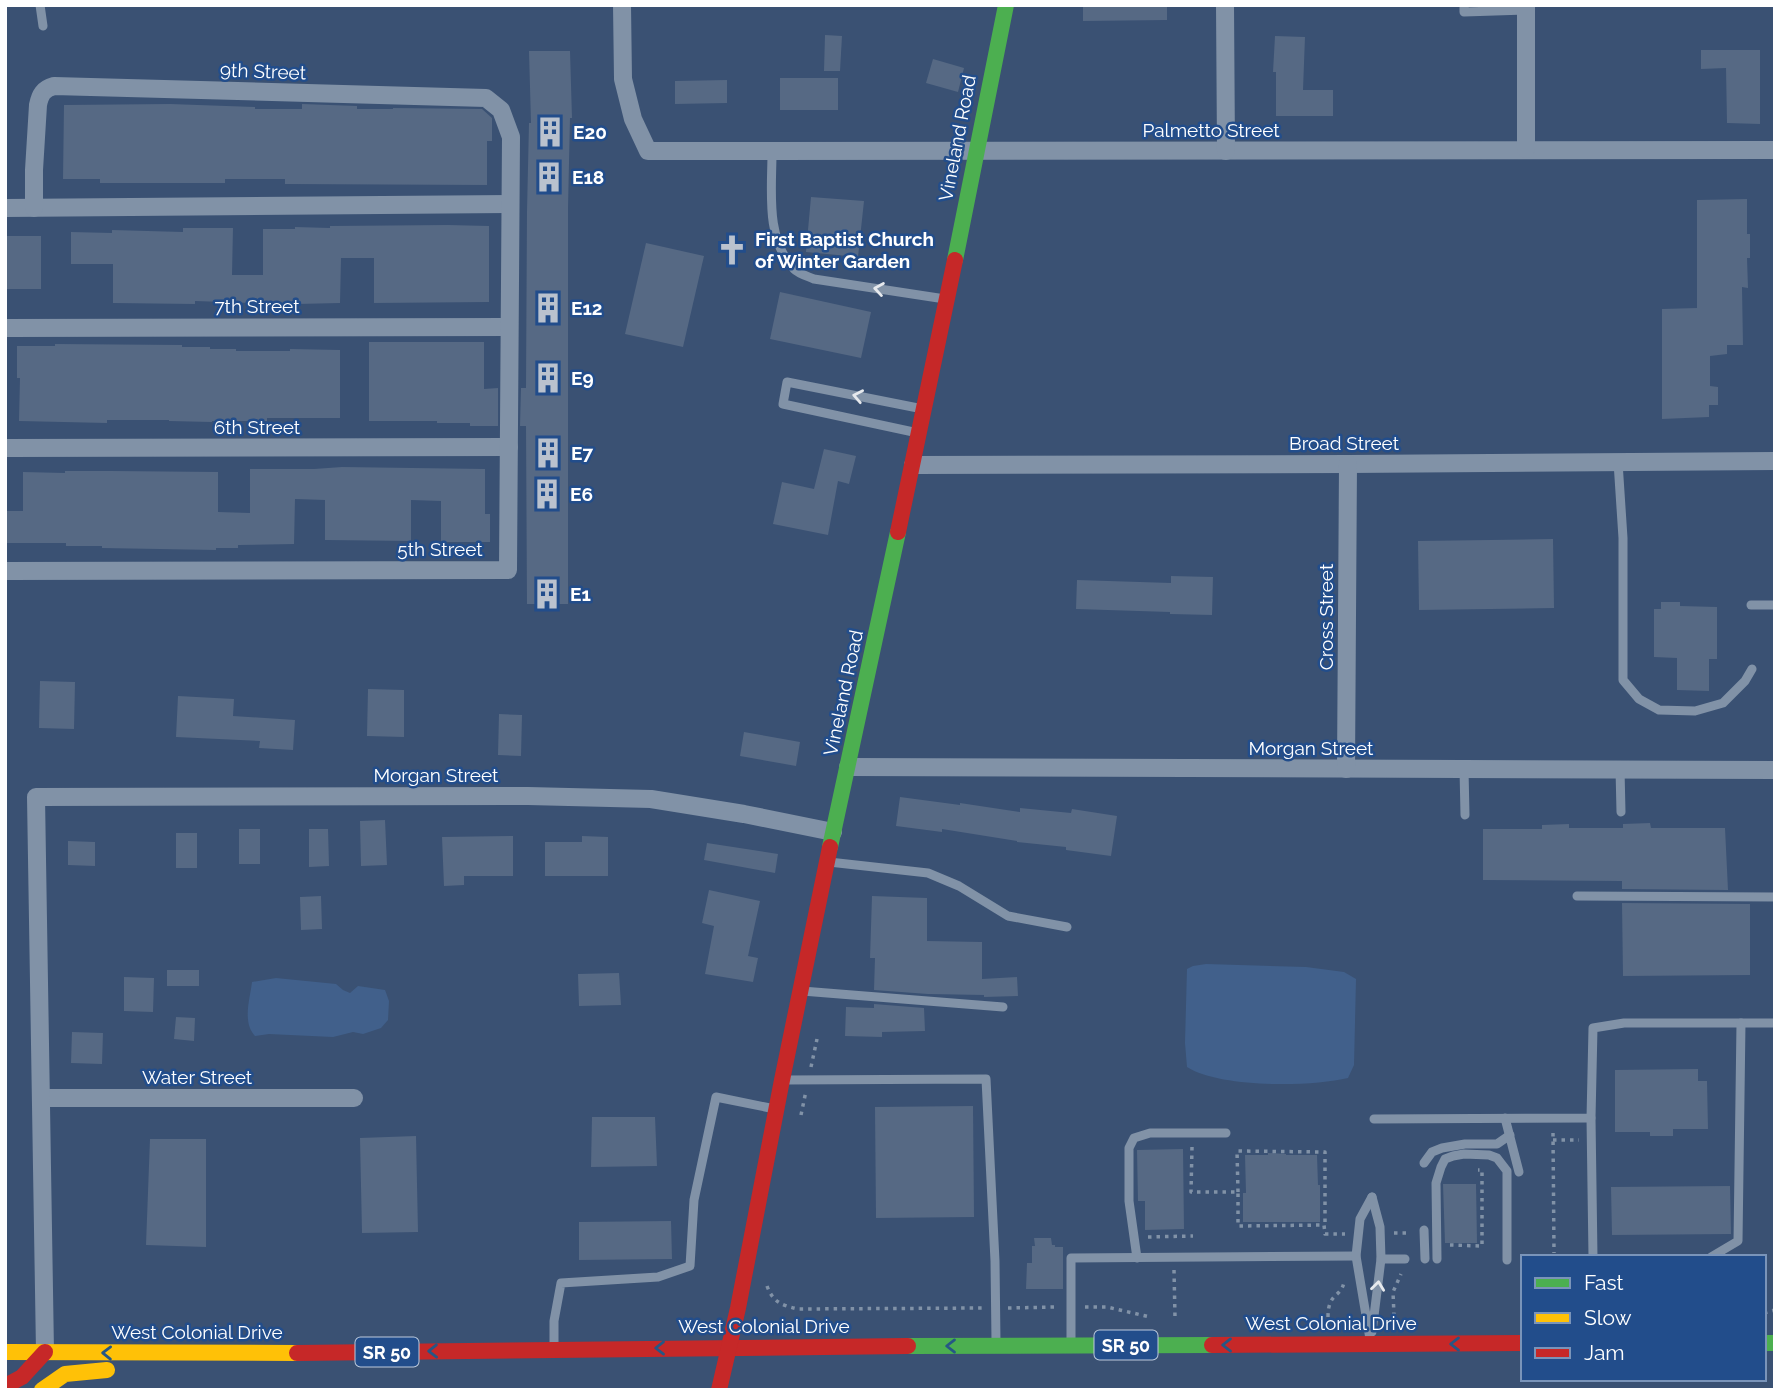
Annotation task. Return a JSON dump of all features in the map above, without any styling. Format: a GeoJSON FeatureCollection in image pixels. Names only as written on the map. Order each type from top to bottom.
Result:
{"type":"FeatureCollection","features":[{"type":"Feature","properties":{"kind":"main road","name":"Vineland Road"},"geometry":{"type":"LineString","coordinates":[[719,1390],[738,1308],[833,832],[914,465],[1006,5]]}},
{"type":"Feature","properties":{"kind":"main road","name":"West Colonial Drive"},"geometry":{"type":"LineString","coordinates":[[5,1352],[241,1354],[554,1349],[1521,1343]]}},
{"type":"Feature","properties":{"kind":"main road"},"geometry":{"type":"LineString","coordinates":[[5,1386],[29,1371],[46,1352]]}},
{"type":"Feature","properties":{"kind":"main road"},"geometry":{"type":"LineString","coordinates":[[42,1390],[65,1374],[241,1354]]}},
{"type":"Feature","properties":{"kind":"street","name":"Palmetto Street"},"geometry":{"type":"LineString","coordinates":[[622,5],[623,79],[633,119],[648,151],[1775,150]]}},
{"type":"Feature","properties":{"kind":"street"},"geometry":{"type":"LineString","coordinates":[[1225,5],[1226,151]]}},
{"type":"Feature","properties":{"kind":"street"},"geometry":{"type":"LineString","coordinates":[[1526,8],[1526,149]]}},
{"type":"Feature","properties":{"kind":"street","name":"9th Street"},"geometry":{"type":"LineString","coordinates":[[34,208],[38,105],[40,95],[47,88],[54,86],[486,98],[501,110],[511,138],[510,204]]}},
{"type":"Feature","properties":{"kind":"street"},"geometry":{"type":"LineString","coordinates":[[5,208],[510,204]]}},
{"type":"Feature","properties":{"kind":"street","name":"5th Street"},"geometry":{"type":"LineString","coordinates":[[5,571],[508,570],[510,204]]}},
{"type":"Feature","properties":{"kind":"street","name":"7th Street"},"geometry":{"type":"LineString","coordinates":[[5,328],[509,327]]}},
{"type":"Feature","properties":{"kind":"street","name":"6th Street"},"geometry":{"type":"LineString","coordinates":[[5,448],[509,447]]}},
{"type":"Feature","properties":{"kind":"street","name":"Broad Street"},"geometry":{"type":"LineString","coordinates":[[914,465],[1775,461]]}},
{"type":"Feature","properties":{"kind":"street","name":"Cross Street"},"geometry":{"type":"LineString","coordinates":[[1346,769],[1349,464]]}},
{"type":"Feature","properties":{"kind":"street","name":"Morgan Street"},"geometry":{"type":"LineString","coordinates":[[848,767],[1775,770]]}},
{"type":"Feature","properties":{"kind":"street","name":"Morgan Street"},"geometry":{"type":"LineString","coordinates":[[41,1098],[36,797],[528,796],[651,799],[833,832]]}},
{"type":"Feature","properties":{"kind":"street"},"geometry":{"type":"LineString","coordinates":[[41,1098],[46,1352]]}},
{"type":"Feature","properties":{"kind":"street","name":"Water Street"},"geometry":{"type":"LineString","coordinates":[[41,1098],[354,1098]]}},
{"type":"Feature","properties":{"kind":"lane"},"geometry":{"type":"LineString","coordinates":[[40,5],[43,26]]}},
{"type":"Feature","properties":{"kind":"lane"},"geometry":{"type":"LineString","coordinates":[[1464,5],[1464,12],[1526,8]]}},
{"type":"Feature","properties":{"kind":"lane"},"geometry":{"type":"LineString","coordinates":[[772,152],[772,222],[781,251],[796,271],[814,279],[946,300]]}},
{"type":"Feature","properties":{"kind":"lane"},"geometry":{"type":"LineString","coordinates":[[920,434],[783,404],[787,382],[925,409]]}},
{"type":"Feature","properties":{"kind":"lane"},"geometry":{"type":"LineString","coordinates":[[1618,462],[1623,538],[1623,680],[1639,699],[1659,710],[1695,711],[1723,703],[1745,681],[1752,669]]}},
{"type":"Feature","properties":{"kind":"lane"},"geometry":{"type":"LineString","coordinates":[[1751,605],[1775,605]]}},
{"type":"Feature","properties":{"kind":"lane"},"geometry":{"type":"LineString","coordinates":[[1464,769],[1465,815]]}},
{"type":"Feature","properties":{"kind":"lane"},"geometry":{"type":"LineString","coordinates":[[1620,769],[1621,812]]}},
{"type":"Feature","properties":{"kind":"lane"},"geometry":{"type":"LineString","coordinates":[[827,861],[928,873],[960,886],[1008,916],[1067,927]]}},
{"type":"Feature","properties":{"kind":"lane"},"geometry":{"type":"LineString","coordinates":[[1577,896],[1775,897]]}},
{"type":"Feature","properties":{"kind":"lane"},"geometry":{"type":"LineString","coordinates":[[800,991],[1003,1007]]}},
{"type":"Feature","properties":{"kind":"lane"},"geometry":{"type":"LineString","coordinates":[[1593,1255],[1593,1028],[1624,1023],[1775,1023]]}},
{"type":"Feature","properties":{"kind":"lane"},"geometry":{"type":"LineString","coordinates":[[1714,1255],[1738,1241],[1741,1023]]}},
{"type":"Feature","properties":{"kind":"lane"},"geometry":{"type":"LineString","coordinates":[[782,1080],[986,1079],[995,1261],[996,1346]]}},
{"type":"Feature","properties":{"kind":"lane"},"geometry":{"type":"LineString","coordinates":[[554,1349],[554,1321],[561,1283],[658,1277],[690,1266],[694,1200],[716,1097],[776,1109]]}},
{"type":"Feature","properties":{"kind":"lane"},"geometry":{"type":"LineString","coordinates":[[1505,1118],[1519,1172]]}},
{"type":"Feature","properties":{"kind":"lane"},"geometry":{"type":"LineString","coordinates":[[1374,1119],[1591,1118]]}},
{"type":"Feature","properties":{"kind":"lane"},"geometry":{"type":"LineString","coordinates":[[1137,1258],[1129,1201],[1129,1148],[1135,1138],[1150,1133],[1226,1133]]}},
{"type":"Feature","properties":{"kind":"lane"},"geometry":{"type":"LineString","coordinates":[[1424,1163],[1432,1152],[1442,1148],[1465,1144],[1497,1144],[1510,1135]]}},
{"type":"Feature","properties":{"kind":"lane"},"geometry":{"type":"LineString","coordinates":[[1437,1259],[1436,1183],[1440,1167],[1446,1159],[1464,1154],[1497,1157],[1507,1171],[1507,1260]]}},
{"type":"Feature","properties":{"kind":"lane"},"geometry":{"type":"LineString","coordinates":[[1372,1197],[1380,1232],[1381,1259],[1371,1344],[1356,1256],[1360,1219],[1372,1197]]}},
{"type":"Feature","properties":{"kind":"lane"},"geometry":{"type":"LineString","coordinates":[[1424,1231],[1425,1259]]}},
{"type":"Feature","properties":{"kind":"lane"},"geometry":{"type":"LineString","coordinates":[[1070,1346],[1071,1258],[1356,1256]]}},
{"type":"Feature","properties":{"kind":"lane"},"geometry":{"type":"LineString","coordinates":[[1381,1259],[1405,1259]]}},
{"type":"Feature","properties":{"kind":"path"},"geometry":{"type":"LineString","coordinates":[[799,1124],[817,1039]]}},
{"type":"Feature","properties":{"kind":"path"},"geometry":{"type":"LineString","coordinates":[[1553,1132],[1554,1253]]}},
{"type":"Feature","properties":{"kind":"path"},"geometry":{"type":"LineString","coordinates":[[1192,1133],[1191,1192],[1238,1192]]}},
{"type":"Feature","properties":{"kind":"path"},"geometry":{"type":"LineString","coordinates":[[1553,1140],[1578,1140]]}},
{"type":"Feature","properties":{"kind":"path"},"geometry":{"type":"LineString","coordinates":[[1324,1226],[1238,1226],[1237,1151],[1325,1152],[1325,1234],[1359,1234]]}},
{"type":"Feature","properties":{"kind":"path"},"geometry":{"type":"LineString","coordinates":[[1437,1233],[1442,1233],[1443,1245],[1482,1246],[1482,1170],[1476,1170]]}},
{"type":"Feature","properties":{"kind":"path"},"geometry":{"type":"LineString","coordinates":[[1380,1232],[1424,1231]]}},
{"type":"Feature","properties":{"kind":"path"},"geometry":{"type":"LineString","coordinates":[[1144,1236],[1193,1236]]}},
{"type":"Feature","properties":{"kind":"path"},"geometry":{"type":"LineString","coordinates":[[1174,1236],[1175,1317]]}},
{"type":"Feature","properties":{"kind":"path"},"geometry":{"type":"LineString","coordinates":[[1328,1317],[1329,1301],[1343,1287],[1345,1257]]}},
{"type":"Feature","properties":{"kind":"path"},"geometry":{"type":"LineString","coordinates":[[770,1274],[767,1287],[774,1300],[781,1305],[798,1309],[1107,1307],[1152,1318]]}},
{"type":"Feature","properties":{"kind":"path"},"geometry":{"type":"LineString","coordinates":[[1374,1317],[1394,1317]]}},
{"type":"Feature","properties":{"kind":"water"},"geometry":{"type":"Polygon","coordinates":[[[1206,964],[1306,967],[1344,972],[1356,979],[1354,1065],[1348,1078],[1311,1083],[1266,1084],[1221,1079],[1187,1067],[1187,969],[1206,964]]]}},
{"type":"Feature","properties":{"kind":"water"},"geometry":{"type":"Polygon","coordinates":[[[276,978],[336,984],[350,993],[358,986],[385,990],[389,1001],[388,1020],[381,1028],[363,1034],[353,1032],[333,1037],[269,1034],[255,1036],[248,1017],[252,982],[276,978]]]}},
{"type":"Feature","properties":{"kind":"building"},"geometry":{"type":"Polygon","coordinates":[[[1083,5],[1167,5],[1167,20],[1083,21],[1083,5]]]}},
{"type":"Feature","properties":{"kind":"building"},"geometry":{"type":"Polygon","coordinates":[[[825,35],[842,36],[840,71],[824,71],[825,35]]]}},
{"type":"Feature","properties":{"kind":"building"},"geometry":{"type":"Polygon","coordinates":[[[1275,36],[1305,37],[1303,90],[1333,90],[1333,116],[1276,116],[1276,72],[1273,72],[1275,36]]]}},
{"type":"Feature","properties":{"kind":"building"},"geometry":{"type":"Polygon","coordinates":[[[1701,50],[1760,50],[1760,124],[1727,123],[1726,68],[1701,69],[1701,50]]]}},
{"type":"Feature","properties":{"kind":"building"},"geometry":{"type":"Polygon","coordinates":[[[529,51],[570,51],[572,118],[568,208],[568,604],[527,604],[526,426],[520,426],[521,388],[526,388],[527,211],[531,123],[529,51]]]}},
{"type":"Feature","properties":{"kind":"building"},"geometry":{"type":"Polygon","coordinates":[[[933,59],[964,68],[958,92],[926,83],[933,59]]]}},
{"type":"Feature","properties":{"kind":"building"},"geometry":{"type":"Polygon","coordinates":[[[780,78],[838,78],[838,110],[780,110],[780,78]]]}},
{"type":"Feature","properties":{"kind":"building"},"geometry":{"type":"Polygon","coordinates":[[[727,80],[727,103],[675,104],[675,81],[727,80]]]}},
{"type":"Feature","properties":{"kind":"building"},"geometry":{"type":"Polygon","coordinates":[[[170,104],[255,109],[302,109],[302,104],[357,106],[357,109],[482,109],[492,118],[492,141],[487,141],[487,185],[285,184],[285,179],[225,179],[225,183],[100,183],[100,179],[63,179],[64,105],[170,104]]]}},
{"type":"Feature","properties":{"kind":"building"},"geometry":{"type":"Polygon","coordinates":[[[811,197],[864,201],[858,257],[806,252],[811,197]]]}},
{"type":"Feature","properties":{"kind":"building"},"geometry":{"type":"Polygon","coordinates":[[[1747,199],[1750,258],[1747,258],[1748,288],[1742,287],[1743,345],[1727,345],[1727,354],[1710,356],[1710,386],[1718,387],[1718,405],[1709,405],[1709,417],[1662,419],[1662,309],[1697,308],[1697,200],[1747,199]]]}},
{"type":"Feature","properties":{"kind":"building"},"geometry":{"type":"Polygon","coordinates":[[[489,226],[489,302],[374,303],[374,258],[341,258],[340,303],[113,303],[113,264],[71,264],[71,232],[183,232],[183,228],[233,228],[232,275],[263,275],[263,229],[489,226]]]}},
{"type":"Feature","properties":{"kind":"building"},"geometry":{"type":"Polygon","coordinates":[[[5,236],[41,236],[41,289],[5,289],[5,236]]]}},
{"type":"Feature","properties":{"kind":"building"},"geometry":{"type":"Polygon","coordinates":[[[646,243],[704,256],[683,347],[625,334],[646,243]]]}},
{"type":"Feature","properties":{"kind":"building"},"geometry":{"type":"Polygon","coordinates":[[[780,292],[871,312],[861,358],[770,339],[780,292]]]}},
{"type":"Feature","properties":{"kind":"building"},"geometry":{"type":"Polygon","coordinates":[[[369,342],[484,342],[484,389],[498,388],[498,426],[470,426],[470,423],[437,421],[369,421],[369,342]]]}},
{"type":"Feature","properties":{"kind":"building"},"geometry":{"type":"Polygon","coordinates":[[[182,345],[236,351],[340,350],[340,418],[267,418],[267,421],[212,422],[107,420],[107,423],[19,421],[20,378],[17,378],[17,346],[182,345]]]}},
{"type":"Feature","properties":{"kind":"building"},"geometry":{"type":"Polygon","coordinates":[[[824,449],[856,456],[849,484],[838,481],[828,535],[773,524],[782,482],[814,489],[824,449]]]}},
{"type":"Feature","properties":{"kind":"building"},"geometry":{"type":"Polygon","coordinates":[[[250,469],[485,469],[485,514],[490,514],[490,542],[441,542],[441,501],[411,500],[411,541],[325,540],[325,500],[295,499],[294,544],[238,545],[238,548],[216,550],[5,543],[5,511],[23,511],[23,472],[218,472],[218,512],[250,513],[250,469]]]}},
{"type":"Feature","properties":{"kind":"building"},"geometry":{"type":"Polygon","coordinates":[[[1553,539],[1554,608],[1419,610],[1418,541],[1553,539]]]}},
{"type":"Feature","properties":{"kind":"building"},"geometry":{"type":"Polygon","coordinates":[[[1171,576],[1213,577],[1212,615],[1076,609],[1077,580],[1171,583],[1171,576]]]}},
{"type":"Feature","properties":{"kind":"building"},"geometry":{"type":"Polygon","coordinates":[[[1661,602],[1680,602],[1680,606],[1717,607],[1717,659],[1709,659],[1709,691],[1677,690],[1677,658],[1654,657],[1654,609],[1661,609],[1661,602]]]}},
{"type":"Feature","properties":{"kind":"building"},"geometry":{"type":"Polygon","coordinates":[[[40,681],[75,682],[74,729],[39,728],[40,681]]]}},
{"type":"Feature","properties":{"kind":"building"},"geometry":{"type":"Polygon","coordinates":[[[368,689],[404,690],[404,737],[367,736],[368,689]]]}},
{"type":"Feature","properties":{"kind":"building"},"geometry":{"type":"Polygon","coordinates":[[[178,696],[234,699],[233,716],[295,720],[293,750],[259,748],[260,741],[176,737],[178,696]]]}},
{"type":"Feature","properties":{"kind":"building"},"geometry":{"type":"Polygon","coordinates":[[[499,714],[522,715],[521,756],[498,755],[499,714]]]}},
{"type":"Feature","properties":{"kind":"building"},"geometry":{"type":"Polygon","coordinates":[[[744,732],[800,742],[796,766],[740,756],[744,732]]]}},
{"type":"Feature","properties":{"kind":"building"},"geometry":{"type":"Polygon","coordinates":[[[900,797],[1020,812],[1020,808],[1071,813],[1072,809],[1117,816],[1111,856],[942,829],[942,832],[896,826],[900,797]]]}},
{"type":"Feature","properties":{"kind":"building"},"geometry":{"type":"Polygon","coordinates":[[[385,820],[387,865],[361,866],[360,821],[385,820]]]}},
{"type":"Feature","properties":{"kind":"building"},"geometry":{"type":"Polygon","coordinates":[[[1650,823],[1651,828],[1725,828],[1728,890],[1622,889],[1622,881],[1483,880],[1483,829],[1542,829],[1542,825],[1569,824],[1569,828],[1623,828],[1623,824],[1650,823]]]}},
{"type":"Feature","properties":{"kind":"building"},"geometry":{"type":"Polygon","coordinates":[[[239,829],[260,829],[260,864],[239,864],[239,829]]]}},
{"type":"Feature","properties":{"kind":"building"},"geometry":{"type":"Polygon","coordinates":[[[309,829],[328,829],[329,866],[309,867],[309,829]]]}},
{"type":"Feature","properties":{"kind":"building"},"geometry":{"type":"Polygon","coordinates":[[[176,833],[197,833],[197,868],[176,868],[176,833]]]}},
{"type":"Feature","properties":{"kind":"building"},"geometry":{"type":"Polygon","coordinates":[[[513,836],[513,876],[464,876],[464,885],[444,886],[442,837],[513,836]]]}},
{"type":"Feature","properties":{"kind":"building"},"geometry":{"type":"Polygon","coordinates":[[[582,836],[608,837],[608,876],[545,876],[545,842],[582,842],[582,836]]]}},
{"type":"Feature","properties":{"kind":"building"},"geometry":{"type":"Polygon","coordinates":[[[68,841],[95,842],[95,866],[68,865],[68,841]]]}},
{"type":"Feature","properties":{"kind":"building"},"geometry":{"type":"Polygon","coordinates":[[[707,843],[778,854],[775,873],[704,860],[707,843]]]}},
{"type":"Feature","properties":{"kind":"building"},"geometry":{"type":"Polygon","coordinates":[[[709,890],[760,901],[748,956],[758,958],[753,982],[705,974],[714,926],[702,923],[709,890]]]}},
{"type":"Feature","properties":{"kind":"building"},"geometry":{"type":"Polygon","coordinates":[[[321,896],[322,929],[301,930],[300,897],[321,896]]]}},
{"type":"Feature","properties":{"kind":"building"},"geometry":{"type":"Polygon","coordinates":[[[872,896],[927,898],[927,941],[982,942],[982,979],[1017,977],[1018,996],[984,997],[874,990],[875,958],[870,958],[872,896]]]}},
{"type":"Feature","properties":{"kind":"building"},"geometry":{"type":"Polygon","coordinates":[[[1622,903],[1750,904],[1750,975],[1623,976],[1622,903]]]}},
{"type":"Feature","properties":{"kind":"building"},"geometry":{"type":"Polygon","coordinates":[[[167,970],[199,970],[199,986],[167,986],[167,970]]]}},
{"type":"Feature","properties":{"kind":"building"},"geometry":{"type":"Polygon","coordinates":[[[619,973],[621,1005],[579,1006],[578,974],[619,973]]]}},
{"type":"Feature","properties":{"kind":"building"},"geometry":{"type":"Polygon","coordinates":[[[124,977],[154,978],[153,1012],[124,1011],[124,977]]]}},
{"type":"Feature","properties":{"kind":"building"},"geometry":{"type":"Polygon","coordinates":[[[874,1004],[924,1008],[925,1031],[882,1032],[882,1037],[845,1036],[846,1007],[874,1008],[874,1004]]]}},
{"type":"Feature","properties":{"kind":"building"},"geometry":{"type":"Polygon","coordinates":[[[176,1017],[195,1018],[194,1041],[174,1039],[176,1017]]]}},
{"type":"Feature","properties":{"kind":"building"},"geometry":{"type":"Polygon","coordinates":[[[72,1032],[103,1033],[102,1064],[71,1063],[72,1032]]]}},
{"type":"Feature","properties":{"kind":"building"},"geometry":{"type":"Polygon","coordinates":[[[1698,1069],[1698,1081],[1707,1081],[1708,1129],[1673,1129],[1673,1136],[1650,1136],[1650,1132],[1615,1132],[1615,1070],[1698,1069]]]}},
{"type":"Feature","properties":{"kind":"building"},"geometry":{"type":"Polygon","coordinates":[[[973,1106],[974,1217],[876,1218],[875,1107],[973,1106]]]}},
{"type":"Feature","properties":{"kind":"building"},"geometry":{"type":"Polygon","coordinates":[[[592,1117],[655,1117],[657,1166],[591,1167],[592,1117]]]}},
{"type":"Feature","properties":{"kind":"building"},"geometry":{"type":"Polygon","coordinates":[[[416,1136],[418,1232],[362,1233],[360,1138],[416,1136]]]}},
{"type":"Feature","properties":{"kind":"building"},"geometry":{"type":"Polygon","coordinates":[[[150,1139],[206,1139],[206,1247],[146,1245],[150,1139]]]}},
{"type":"Feature","properties":{"kind":"building"},"geometry":{"type":"Polygon","coordinates":[[[1183,1149],[1184,1229],[1145,1230],[1145,1201],[1138,1201],[1137,1150],[1183,1149]]]}},
{"type":"Feature","properties":{"kind":"building"},"geometry":{"type":"Polygon","coordinates":[[[1245,1155],[1317,1155],[1320,1222],[1243,1222],[1243,1193],[1246,1193],[1245,1155]]]}},
{"type":"Feature","properties":{"kind":"building"},"geometry":{"type":"Polygon","coordinates":[[[1443,1184],[1476,1184],[1477,1243],[1445,1243],[1443,1184]]]}},
{"type":"Feature","properties":{"kind":"building"},"geometry":{"type":"Polygon","coordinates":[[[1730,1186],[1731,1234],[1612,1235],[1611,1187],[1730,1186]]]}},
{"type":"Feature","properties":{"kind":"building"},"geometry":{"type":"Polygon","coordinates":[[[671,1221],[672,1259],[579,1260],[579,1222],[671,1221]]]}},
{"type":"Feature","properties":{"kind":"building"},"geometry":{"type":"Polygon","coordinates":[[[1034,1238],[1051,1238],[1052,1245],[1063,1247],[1063,1289],[1026,1289],[1027,1263],[1032,1263],[1034,1238]]]}},
{"type":"Feature","properties":{"kind":"traffic: fast"},"geometry":{"type":"LineString","coordinates":[[955,260],[1006,5]]}},
{"type":"Feature","properties":{"kind":"traffic: fast"},"geometry":{"type":"LineString","coordinates":[[830,847],[898,532]]}},
{"type":"Feature","properties":{"kind":"traffic: fast"},"geometry":{"type":"LineString","coordinates":[[1766,1343],[1775,1343]]}},
{"type":"Feature","properties":{"kind":"traffic: fast"},"geometry":{"type":"LineString","coordinates":[[908,1346],[1212,1345]]}},
{"type":"Feature","properties":{"kind":"traffic: slow"},"geometry":{"type":"LineString","coordinates":[[5,1352],[297,1353]]}},
{"type":"Feature","properties":{"kind":"traffic: slow"},"geometry":{"type":"LineString","coordinates":[[42,1390],[65,1374],[107,1370]]}},
{"type":"Feature","properties":{"kind":"traffic: jam"},"geometry":{"type":"LineString","coordinates":[[898,532],[955,260]]}},
{"type":"Feature","properties":{"kind":"traffic: jam"},"geometry":{"type":"LineString","coordinates":[[719,1390],[738,1308],[830,847]]}},
{"type":"Feature","properties":{"kind":"traffic: jam"},"geometry":{"type":"LineString","coordinates":[[1212,1345],[1521,1343]]}},
{"type":"Feature","properties":{"kind":"traffic: jam"},"geometry":{"type":"LineString","coordinates":[[297,1353],[908,1346]]}},
{"type":"Feature","properties":{"kind":"traffic: jam"},"geometry":{"type":"LineString","coordinates":[[5,1386],[22,1377],[45,1352]]}},
{"type":"Feature","properties":{"kind":"place","name":"E20"},"geometry":{"type":"Point","coordinates":[550,132]}},
{"type":"Feature","properties":{"kind":"place","name":"E18"},"geometry":{"type":"Point","coordinates":[549,177]}},
{"type":"Feature","properties":{"kind":"place","name":"First Baptist Church of Winter Garden"},"geometry":{"type":"Point","coordinates":[732,250]}},
{"type":"Feature","properties":{"kind":"place","name":"E12"},"geometry":{"type":"Point","coordinates":[548,308]}},
{"type":"Feature","properties":{"kind":"place","name":"E9"},"geometry":{"type":"Point","coordinates":[548,378]}},
{"type":"Feature","properties":{"kind":"place","name":"E7"},"geometry":{"type":"Point","coordinates":[548,453]}},
{"type":"Feature","properties":{"kind":"place","name":"E6"},"geometry":{"type":"Point","coordinates":[547,494]}},
{"type":"Feature","properties":{"kind":"place","name":"E1"},"geometry":{"type":"Point","coordinates":[547,594]}}]}
